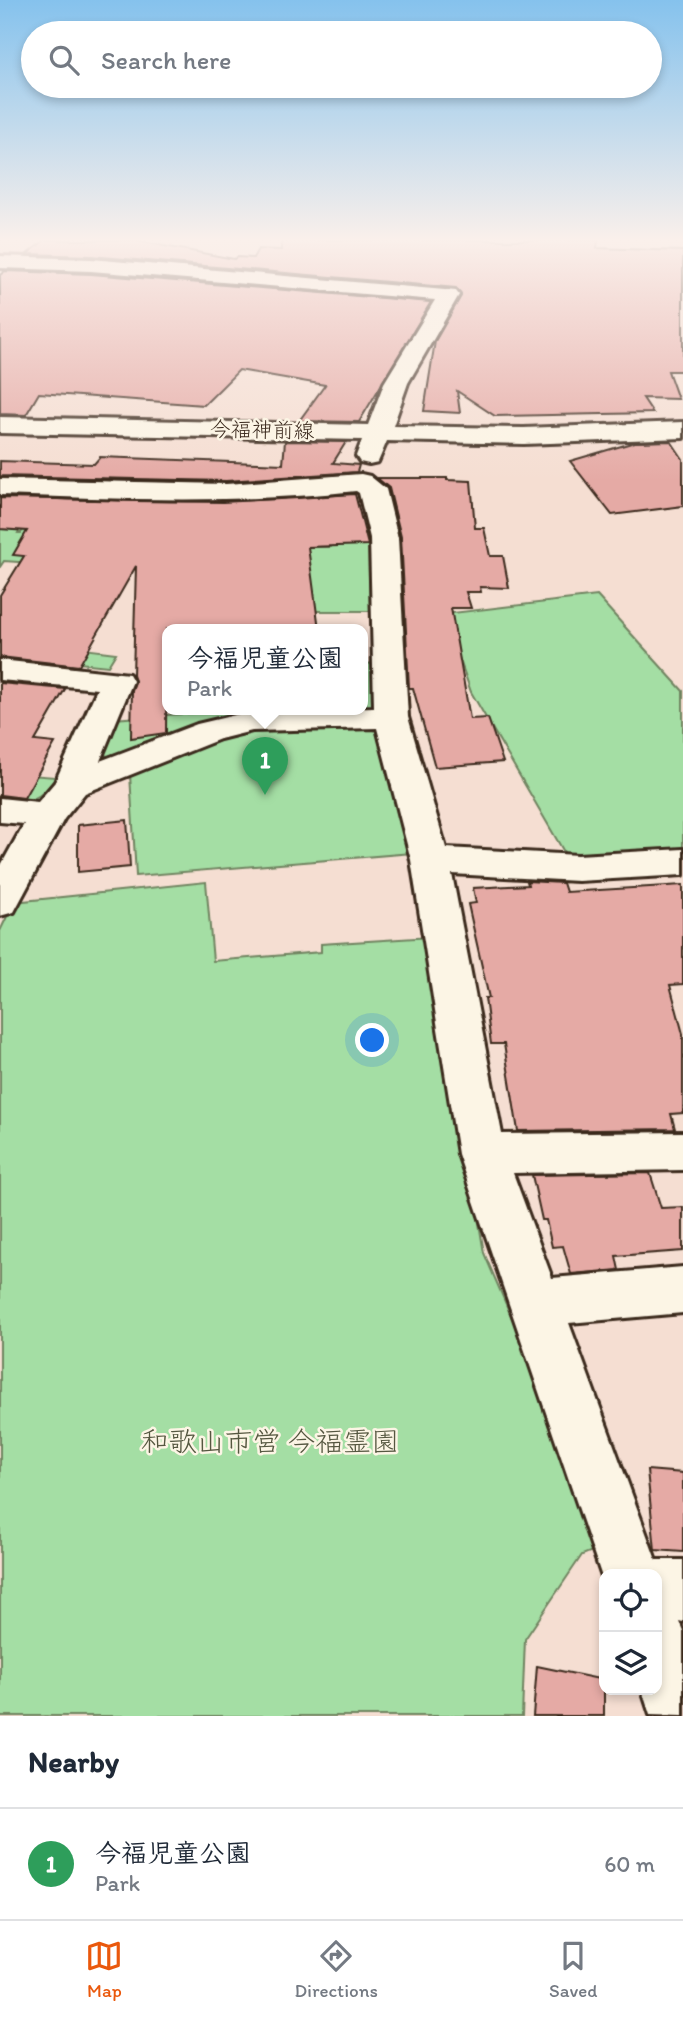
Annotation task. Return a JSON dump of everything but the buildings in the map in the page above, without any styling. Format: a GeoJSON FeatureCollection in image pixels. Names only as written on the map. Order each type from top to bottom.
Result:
{"type":"FeatureCollection","features":[{"type":"Feature","properties":{"kind":"street"},"geometry":{"type":"LineString","coordinates":[[362,482],[376,433],[396,383],[434,320]]}},
{"type":"Feature","properties":{"kind":"street","name":"今福神前線"},"geometry":{"type":"LineString","coordinates":[[0,425],[524,436],[683,430]]}},
{"type":"Feature","properties":{"kind":"street"},"geometry":{"type":"LineString","coordinates":[[0,487],[162,492],[311,489],[362,482],[372,489],[384,538],[391,717],[430,860],[482,1154],[629,1569]]}},
{"type":"Feature","properties":{"kind":"street"},"geometry":{"type":"LineString","coordinates":[[0,670],[117,681],[72,785],[48,815],[0,902]]}},
{"type":"Feature","properties":{"kind":"street"},"geometry":{"type":"LineString","coordinates":[[72,785],[209,731],[252,721],[391,717]]}},
{"type":"Feature","properties":{"kind":"street"},"geometry":{"type":"LineString","coordinates":[[0,810],[48,815]]}},
{"type":"Feature","properties":{"kind":"street"},"geometry":{"type":"LineString","coordinates":[[430,860],[578,869],[683,862]]}},
{"type":"Feature","properties":{"kind":"street"},"geometry":{"type":"LineString","coordinates":[[482,1154],[683,1151]]}},
{"type":"Feature","properties":{"kind":"street"},"geometry":{"type":"LineString","coordinates":[[536,1303],[683,1290]]}},
{"type":"Feature","properties":{"kind":"street"},"geometry":{"type":"LineString","coordinates":[[662,1590],[683,1591]]}},
{"type":"Feature","properties":{"kind":"street"},"geometry":{"type":"LineString","coordinates":[[662,1658],[683,1715]]}},
{"type":"Feature","properties":{"kind":"green space"},"geometry":{"type":"Polygon","coordinates":[[[0,517],[26,518],[18,533],[21,533],[27,523],[78,566],[4,561],[0,567],[0,517]]]}},
{"type":"Feature","properties":{"kind":"green space"},"geometry":{"type":"Polygon","coordinates":[[[363,520],[368,542],[370,611],[289,611],[295,547],[331,547],[329,521],[363,520]]]}},
{"type":"Feature","properties":{"kind":"green space"},"geometry":{"type":"Polygon","coordinates":[[[597,596],[683,691],[683,858],[571,864],[471,692],[444,614],[597,596]]]}},
{"type":"Feature","properties":{"kind":"green space"},"geometry":{"type":"Polygon","coordinates":[[[0,647],[67,647],[116,653],[108,666],[59,661],[54,666],[0,660],[0,647]]]}},
{"type":"Feature","properties":{"kind":"green space"},"geometry":{"type":"Polygon","coordinates":[[[377,663],[380,708],[368,709],[368,664],[377,663]]]}},
{"type":"Feature","properties":{"kind":"green space"},"geometry":{"type":"Polygon","coordinates":[[[167,715],[252,715],[118,759],[101,754],[113,719],[167,715]]]}},
{"type":"Feature","properties":{"kind":"green space"},"geometry":{"type":"Polygon","coordinates":[[[382,727],[412,853],[136,876],[130,774],[219,731],[382,727]]]}},
{"type":"Feature","properties":{"kind":"green space"},"geometry":{"type":"Polygon","coordinates":[[[5,773],[56,777],[45,791],[32,799],[18,802],[0,801],[0,781],[5,773]]]}},
{"type":"Feature","properties":{"kind":"green space","name":"和歌山市営 今福霊園"},"geometry":{"type":"Polygon","coordinates":[[[206,882],[213,961],[321,952],[321,944],[431,937],[484,1253],[536,1374],[595,1550],[582,1555],[525,1639],[522,1716],[0,1716],[0,931],[14,902],[206,882]]]}},
{"type":"Feature","properties":{"kind":"place","name":"今福児童公園"},"geometry":{"type":"Point","coordinates":[265,795]}}]}
